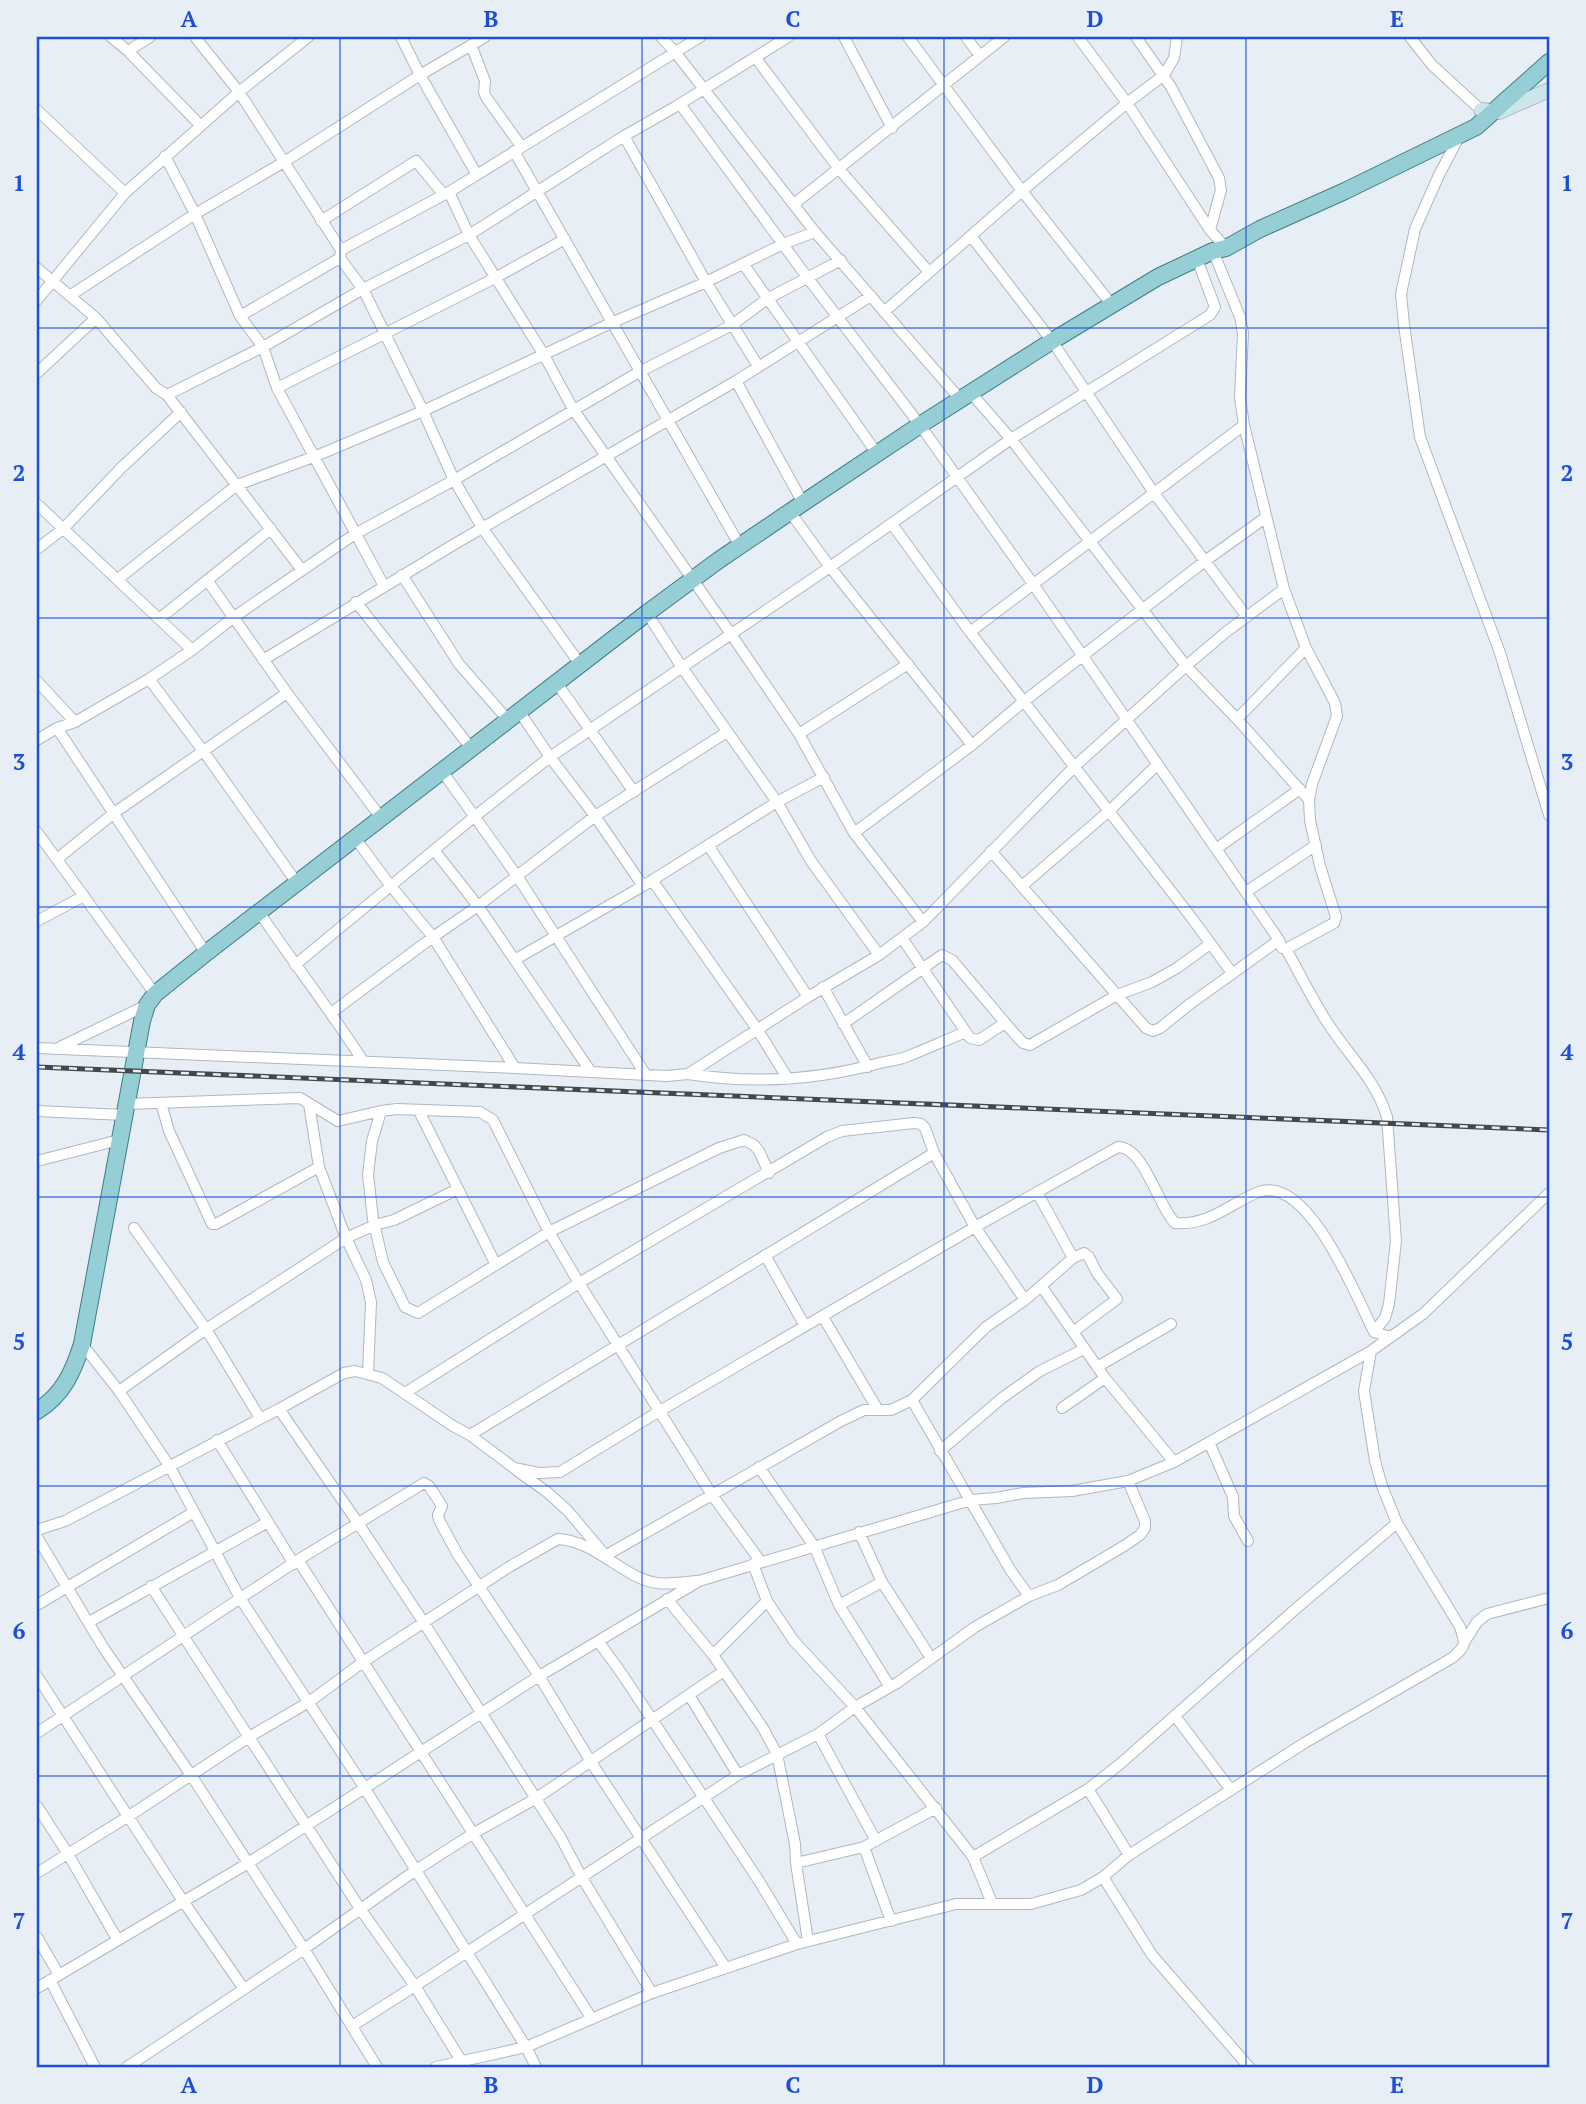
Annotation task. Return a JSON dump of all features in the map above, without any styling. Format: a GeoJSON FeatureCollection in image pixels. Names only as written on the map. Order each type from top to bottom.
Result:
{"type":"FeatureCollection","features":[{"type":"Feature","properties":{"kind":"main road"},"geometry":{"type":"LineString","coordinates":[[37,1411],[62,1390],[72,1373],[82,1343],[136,1053],[151,999],[206,953],[556,682],[740,546],[965,396],[1158,277],[1476,127],[1486,111],[1549,49]]}},
{"type":"Feature","properties":{"kind":"main road"},"geometry":{"type":"LineString","coordinates":[[1486,111],[1549,62]]}},
{"type":"Feature","properties":{"kind":"main road"},"geometry":{"type":"LineString","coordinates":[[1486,111],[1508,108],[1549,90]]}},
{"type":"Feature","properties":{"kind":"street"},"geometry":{"type":"LineString","coordinates":[[111,37],[201,126]]}},
{"type":"Feature","properties":{"kind":"street"},"geometry":{"type":"LineString","coordinates":[[128,51],[149,37]]}},
{"type":"Feature","properties":{"kind":"street"},"geometry":{"type":"LineString","coordinates":[[195,37],[239,92],[363,289],[454,480],[483,529],[580,664]]}},
{"type":"Feature","properties":{"kind":"street"},"geometry":{"type":"LineString","coordinates":[[37,300],[125,193],[239,92],[308,37]]}},
{"type":"Feature","properties":{"kind":"street"},"geometry":{"type":"LineString","coordinates":[[401,37],[477,175]]}},
{"type":"Feature","properties":{"kind":"street"},"geometry":{"type":"LineString","coordinates":[[71,295],[195,214],[485,37]]}},
{"type":"Feature","properties":{"kind":"street"},"geometry":{"type":"LineString","coordinates":[[661,37],[815,232],[884,312],[965,396],[1011,439],[1186,666],[1310,800]]}},
{"type":"Feature","properties":{"kind":"street"},"geometry":{"type":"LineString","coordinates":[[240,316],[340,254],[446,194],[700,37]]}},
{"type":"Feature","properties":{"kind":"street"},"geometry":{"type":"LineString","coordinates":[[167,395],[264,347],[363,289],[469,234],[788,37]]}},
{"type":"Feature","properties":{"kind":"street"},"geometry":{"type":"LineString","coordinates":[[844,37],[892,128]]}},
{"type":"Feature","properties":{"kind":"street"},"geometry":{"type":"LineString","coordinates":[[908,37],[1022,191],[1112,305]]}},
{"type":"Feature","properties":{"kind":"street"},"geometry":{"type":"LineString","coordinates":[[966,37],[980,56]]}},
{"type":"Feature","properties":{"kind":"street"},"geometry":{"type":"LineString","coordinates":[[794,204],[1004,37]]}},
{"type":"Feature","properties":{"kind":"street"},"geometry":{"type":"LineString","coordinates":[[991,851],[1146,1028],[1153,1031],[1232,973],[1283,945],[1334,923],[1336,918],[1310,820],[1312,784],[1337,716],[1335,703],[1306,648],[1284,589],[1265,518],[1240,398],[1243,333],[1240,317],[1220,249],[1210,230],[1127,103],[1078,37]]}},
{"type":"Feature","properties":{"kind":"street"},"geometry":{"type":"LineString","coordinates":[[1136,37],[1164,75],[1219,178],[1221,190],[1210,230]]}},
{"type":"Feature","properties":{"kind":"street"},"geometry":{"type":"LineString","coordinates":[[884,312],[1022,191],[1164,75],[1174,58],[1177,37]]}},
{"type":"Feature","properties":{"kind":"street"},"geometry":{"type":"LineString","coordinates":[[1410,37],[1432,65],[1486,111]]}},
{"type":"Feature","properties":{"kind":"street"},"geometry":{"type":"LineString","coordinates":[[471,45],[485,81],[486,97],[517,148],[538,192],[611,323],[740,546]]}},
{"type":"Feature","properties":{"kind":"street"},"geometry":{"type":"LineString","coordinates":[[755,58],[839,169],[929,272]]}},
{"type":"Feature","properties":{"kind":"street"},"geometry":{"type":"LineString","coordinates":[[680,104],[920,425],[1033,584],[1283,945],[1329,1026],[1371,1081],[1382,1100],[1387,1116],[1396,1241],[1387,1311],[1374,1332]]}},
{"type":"Feature","properties":{"kind":"street"},"geometry":{"type":"LineString","coordinates":[[37,110],[125,193]]}},
{"type":"Feature","properties":{"kind":"street"},"geometry":{"type":"LineString","coordinates":[[624,136],[706,282],[758,366]]}},
{"type":"Feature","properties":{"kind":"street"},"geometry":{"type":"LineString","coordinates":[[1459,137],[1415,229],[1401,294],[1404,325],[1420,437],[1500,653],[1549,815]]}},
{"type":"Feature","properties":{"kind":"street"},"geometry":{"type":"LineString","coordinates":[[165,156],[195,214],[240,316],[264,347],[277,388],[384,586]]}},
{"type":"Feature","properties":{"kind":"street"},"geometry":{"type":"LineString","coordinates":[[321,221],[416,161],[446,194],[544,355],[573,410],[799,734],[854,832],[923,922]]}},
{"type":"Feature","properties":{"kind":"street"},"geometry":{"type":"LineString","coordinates":[[118,579],[237,485],[316,456],[423,411],[611,323],[744,265],[783,244],[815,232]]}},
{"type":"Feature","properties":{"kind":"street"},"geometry":{"type":"LineString","coordinates":[[971,236],[1052,341],[1154,493],[1247,617]]}},
{"type":"Feature","properties":{"kind":"street"},"geometry":{"type":"LineString","coordinates":[[277,388],[495,278],[565,239]]}},
{"type":"Feature","properties":{"kind":"street"},"geometry":{"type":"LineString","coordinates":[[295,965],[550,757],[830,567],[1011,439],[1214,311],[1215,307],[1197,259]]}},
{"type":"Feature","properties":{"kind":"street"},"geometry":{"type":"LineString","coordinates":[[37,740],[57,728],[75,722],[149,679],[355,534],[454,480],[639,372],[732,325],[767,299],[841,260]]}},
{"type":"Feature","properties":{"kind":"street"},"geometry":{"type":"LineString","coordinates":[[744,265],[877,455]]}},
{"type":"Feature","properties":{"kind":"street"},"geometry":{"type":"LineString","coordinates":[[37,268],[96,318],[156,388],[167,395],[302,570]]}},
{"type":"Feature","properties":{"kind":"street"},"geometry":{"type":"LineString","coordinates":[[263,660],[356,602],[736,381],[871,296]]}},
{"type":"Feature","properties":{"kind":"street"},"geometry":{"type":"LineString","coordinates":[[37,373],[96,318]]}},
{"type":"Feature","properties":{"kind":"street"},"geometry":{"type":"LineString","coordinates":[[736,381],[796,508],[830,567],[972,745]]}},
{"type":"Feature","properties":{"kind":"street"},"geometry":{"type":"LineString","coordinates":[[37,549],[63,529],[121,468],[181,412]]}},
{"type":"Feature","properties":{"kind":"street"},"geometry":{"type":"LineString","coordinates":[[970,632],[1244,425]]}},
{"type":"Feature","properties":{"kind":"street"},"geometry":{"type":"LineString","coordinates":[[37,504],[192,650]]}},
{"type":"Feature","properties":{"kind":"street"},"geometry":{"type":"LineString","coordinates":[[854,832],[972,745],[1023,702],[1265,518]]}},
{"type":"Feature","properties":{"kind":"street"},"geometry":{"type":"LineString","coordinates":[[892,524],[1023,702],[1232,973]]}},
{"type":"Feature","properties":{"kind":"street"},"geometry":{"type":"LineString","coordinates":[[159,619],[271,529]]}},
{"type":"Feature","properties":{"kind":"street"},"geometry":{"type":"LineString","coordinates":[[402,575],[459,664],[513,716],[550,757],[757,1029],[788,1079]]}},
{"type":"Feature","properties":{"kind":"street"},"geometry":{"type":"LineString","coordinates":[[207,580],[287,693],[382,818]]}},
{"type":"Feature","properties":{"kind":"street"},"geometry":{"type":"LineString","coordinates":[[688,1074],[879,955],[923,922],[1074,766],[1186,666],[1284,589]]}},
{"type":"Feature","properties":{"kind":"street"},"geometry":{"type":"LineString","coordinates":[[356,602],[471,748]]}},
{"type":"Feature","properties":{"kind":"street"},"geometry":{"type":"LineString","coordinates":[[647,613],[777,802],[811,861],[879,955]]}},
{"type":"Feature","properties":{"kind":"street"},"geometry":{"type":"LineString","coordinates":[[1237,719],[1306,648]]}},
{"type":"Feature","properties":{"kind":"street"},"geometry":{"type":"LineString","coordinates":[[799,734],[908,664]]}},
{"type":"Feature","properties":{"kind":"street"},"geometry":{"type":"LineString","coordinates":[[149,679],[297,883]]}},
{"type":"Feature","properties":{"kind":"street"},"geometry":{"type":"LineString","coordinates":[[37,681],[75,722]]}},
{"type":"Feature","properties":{"kind":"street"},"geometry":{"type":"LineString","coordinates":[[556,682],[634,792]]}},
{"type":"Feature","properties":{"kind":"street"},"geometry":{"type":"LineString","coordinates":[[57,859],[114,813],[287,693]]}},
{"type":"Feature","properties":{"kind":"street"},"geometry":{"type":"LineString","coordinates":[[57,728],[206,953]]}},
{"type":"Feature","properties":{"kind":"street"},"geometry":{"type":"LineString","coordinates":[[331,1013],[596,816],[727,732]]}},
{"type":"Feature","properties":{"kind":"street"},"geometry":{"type":"LineString","coordinates":[[1022,886],[1109,811],[1157,765]]}},
{"type":"Feature","properties":{"kind":"street"},"geometry":{"type":"LineString","coordinates":[[443,771],[517,876],[646,1075]]}},
{"type":"Feature","properties":{"kind":"street"},"geometry":{"type":"LineString","coordinates":[[516,960],[777,802],[824,777]]}},
{"type":"Feature","properties":{"kind":"street"},"geometry":{"type":"LineString","coordinates":[[1216,849],[1300,789]]}},
{"type":"Feature","properties":{"kind":"street"},"geometry":{"type":"LineString","coordinates":[[38,837],[84,896],[151,999],[58,1048]]}},
{"type":"Feature","properties":{"kind":"street"},"geometry":{"type":"LineString","coordinates":[[355,838],[433,937],[515,1068]]}},
{"type":"Feature","properties":{"kind":"street"},"geometry":{"type":"LineString","coordinates":[[708,845],[808,997]]}},
{"type":"Feature","properties":{"kind":"street"},"geometry":{"type":"LineString","coordinates":[[1246,892],[1316,845]]}},
{"type":"Feature","properties":{"kind":"street"},"geometry":{"type":"LineString","coordinates":[[434,850],[478,906],[591,1072]]}},
{"type":"Feature","properties":{"kind":"street"},"geometry":{"type":"LineString","coordinates":[[37,921],[84,896]]}},
{"type":"Feature","properties":{"kind":"street"},"geometry":{"type":"LineString","coordinates":[[259,912],[363,1062]]}},
{"type":"Feature","properties":{"kind":"street"},"geometry":{"type":"LineString","coordinates":[[902,938],[970,1038],[979,1040],[1005,1023]]}},
{"type":"Feature","properties":{"kind":"street"},"geometry":{"type":"LineString","coordinates":[[843,1024],[942,956],[948,957],[1023,1043],[1030,1045],[1117,995],[1152,982],[1177,968],[1210,944]]}},
{"type":"Feature","properties":{"kind":"street"},"geometry":{"type":"LineString","coordinates":[[824,988],[868,1068]]}},
{"type":"Feature","properties":{"kind":"street"},"geometry":{"type":"LineString","coordinates":[[37,1048],[646,1075],[688,1074],[762,1080],[868,1068],[904,1058],[965,1032]]}},
{"type":"Feature","properties":{"kind":"street"},"geometry":{"type":"LineString","coordinates":[[37,1111],[125,1109],[161,1103],[300,1098],[338,1121],[381,1111],[480,1112],[493,1120],[549,1232],[579,1283],[658,1412],[757,1563],[767,1601],[794,1641],[855,1707],[973,1857],[992,1903]]}},
{"type":"Feature","properties":{"kind":"street"},"geometry":{"type":"LineString","coordinates":[[161,1103],[169,1131],[212,1224],[319,1167]]}},
{"type":"Feature","properties":{"kind":"street"},"geometry":{"type":"LineString","coordinates":[[309,1104],[319,1167],[346,1238],[366,1280],[370,1302],[368,1373]]}},
{"type":"Feature","properties":{"kind":"street"},"geometry":{"type":"LineString","coordinates":[[381,1111],[372,1141],[368,1175],[375,1225],[383,1262],[405,1307],[418,1313],[549,1232],[719,1149],[744,1140],[759,1151],[769,1173]]}},
{"type":"Feature","properties":{"kind":"street"},"geometry":{"type":"LineString","coordinates":[[419,1111],[496,1265]]}},
{"type":"Feature","properties":{"kind":"street"},"geometry":{"type":"LineString","coordinates":[[405,1394],[579,1283],[842,1131],[921,1124],[975,1227],[1025,1300]]}},
{"type":"Feature","properties":{"kind":"street"},"geometry":{"type":"LineString","coordinates":[[37,1161],[119,1140]]}},
{"type":"Feature","properties":{"kind":"street"},"geometry":{"type":"LineString","coordinates":[[514,1468],[539,1473],[560,1472],[975,1227],[1123,1146],[1139,1161],[1175,1223],[1213,1217],[1260,1192],[1270,1190],[1291,1196],[1320,1228],[1374,1332],[1391,1337]]}},
{"type":"Feature","properties":{"kind":"street"},"geometry":{"type":"LineString","coordinates":[[470,1435],[934,1153]]}},
{"type":"Feature","properties":{"kind":"street"},"geometry":{"type":"LineString","coordinates":[[118,1391],[206,1329],[346,1238],[394,1220],[458,1189]]}},
{"type":"Feature","properties":{"kind":"street"},"geometry":{"type":"LineString","coordinates":[[1037,1192],[1073,1258]]}},
{"type":"Feature","properties":{"kind":"street"},"geometry":{"type":"LineString","coordinates":[[37,1988],[247,1863],[539,1676],[699,1581],[971,1500],[1023,1493],[1072,1491],[1128,1481],[1174,1462],[1284,1402],[1391,1337],[1423,1314],[1549,1194]]}},
{"type":"Feature","properties":{"kind":"street"},"geometry":{"type":"LineString","coordinates":[[134,1228],[206,1329],[260,1418]]}},
{"type":"Feature","properties":{"kind":"street"},"geometry":{"type":"LineString","coordinates":[[607,1557],[841,1420],[864,1409],[891,1410],[912,1400],[972,1339],[1042,1287],[1073,1258],[1084,1253],[1117,1299],[1073,1332]]}},
{"type":"Feature","properties":{"kind":"street"},"geometry":{"type":"LineString","coordinates":[[765,1255],[805,1326]]}},
{"type":"Feature","properties":{"kind":"street"},"geometry":{"type":"LineString","coordinates":[[1042,1287],[1105,1378],[1174,1462]]}},
{"type":"Feature","properties":{"kind":"street"},"geometry":{"type":"LineString","coordinates":[[822,1317],[878,1410]]}},
{"type":"Feature","properties":{"kind":"street"},"geometry":{"type":"LineString","coordinates":[[1097,1367],[1171,1324]]}},
{"type":"Feature","properties":{"kind":"street"},"geometry":{"type":"LineString","coordinates":[[82,1343],[170,1467],[240,1598],[364,1787],[536,2067]]}},
{"type":"Feature","properties":{"kind":"street"},"geometry":{"type":"LineString","coordinates":[[940,1451],[1002,1398],[1040,1371],[1084,1349]]}},
{"type":"Feature","properties":{"kind":"street"},"geometry":{"type":"LineString","coordinates":[[1371,1351],[1364,1391],[1382,1486],[1398,1524],[1460,1627],[1465,1641]]}},
{"type":"Feature","properties":{"kind":"street"},"geometry":{"type":"LineString","coordinates":[[37,1530],[65,1521],[344,1373],[355,1371],[382,1378],[470,1435],[547,1492],[568,1511],[607,1557]]}},
{"type":"Feature","properties":{"kind":"street"},"geometry":{"type":"LineString","coordinates":[[1062,1408],[1105,1378]]}},
{"type":"Feature","properties":{"kind":"street"},"geometry":{"type":"LineString","coordinates":[[912,1400],[1011,1571],[1029,1596]]}},
{"type":"Feature","properties":{"kind":"street"},"geometry":{"type":"LineString","coordinates":[[279,1409],[424,1623],[561,1838],[652,1993]]}},
{"type":"Feature","properties":{"kind":"street"},"geometry":{"type":"LineString","coordinates":[[218,1440],[268,1522],[363,1662],[592,2019]]}},
{"type":"Feature","properties":{"kind":"street"},"geometry":{"type":"LineString","coordinates":[[1209,1441],[1233,1497],[1234,1516],[1248,1541]]}},
{"type":"Feature","properties":{"kind":"street"},"geometry":{"type":"LineString","coordinates":[[759,1467],[814,1546],[839,1605],[890,1687]]}},
{"type":"Feature","properties":{"kind":"street"},"geometry":{"type":"LineString","coordinates":[[352,2026],[702,1797],[738,1775],[818,1734],[975,1627],[1029,1596],[1058,1585],[1140,1535],[1145,1528],[1145,1521],[1128,1481]]}},
{"type":"Feature","properties":{"kind":"street"},"geometry":{"type":"LineString","coordinates":[[37,1733],[240,1598],[424,1483],[442,1506],[439,1521],[458,1555],[726,1968]]}},
{"type":"Feature","properties":{"kind":"street"},"geometry":{"type":"LineString","coordinates":[[37,1605],[194,1512]]}},
{"type":"Feature","properties":{"kind":"street"},"geometry":{"type":"LineString","coordinates":[[89,1622],[268,1522]]}},
{"type":"Feature","properties":{"kind":"street"},"geometry":{"type":"LineString","coordinates":[[973,1857],[1088,1789],[1120,1765],[1299,1606],[1398,1524]]}},
{"type":"Feature","properties":{"kind":"street"},"geometry":{"type":"LineString","coordinates":[[859,1532],[882,1582],[930,1658]]}},
{"type":"Feature","properties":{"kind":"street"},"geometry":{"type":"LineString","coordinates":[[37,1537],[89,1622],[304,1949],[377,2067]]}},
{"type":"Feature","properties":{"kind":"street"},"geometry":{"type":"LineString","coordinates":[[37,1873],[249,1737],[309,1702],[363,1662],[509,1567],[558,1539],[576,1543],[607,1557],[632,1574],[657,1583],[699,1581]]}},
{"type":"Feature","properties":{"kind":"street"},"geometry":{"type":"LineString","coordinates":[[839,1605],[882,1582]]}},
{"type":"Feature","properties":{"kind":"street"},"geometry":{"type":"LineString","coordinates":[[151,1587],[463,2062]]}},
{"type":"Feature","properties":{"kind":"street"},"geometry":{"type":"LineString","coordinates":[[436,2067],[526,2047],[652,1993],[803,1942],[956,1904],[1031,1904],[1081,1890],[1103,1877],[1129,1855],[1307,1742],[1452,1658],[1463,1649],[1477,1622],[1487,1614],[1549,1598]]}},
{"type":"Feature","properties":{"kind":"street"},"geometry":{"type":"LineString","coordinates":[[667,1599],[713,1655],[763,1728],[777,1754],[795,1844],[803,1942]]}},
{"type":"Feature","properties":{"kind":"street"},"geometry":{"type":"LineString","coordinates":[[713,1655],[767,1601]]}},
{"type":"Feature","properties":{"kind":"street"},"geometry":{"type":"LineString","coordinates":[[597,1641],[803,1942]]}},
{"type":"Feature","properties":{"kind":"street"},"geometry":{"type":"LineString","coordinates":[[127,2067],[304,1949],[416,1870],[535,1799],[724,1671]]}},
{"type":"Feature","properties":{"kind":"street"},"geometry":{"type":"LineString","coordinates":[[37,1676],[183,1901],[244,1989]]}},
{"type":"Feature","properties":{"kind":"street"},"geometry":{"type":"LineString","coordinates":[[689,1695],[738,1775]]}},
{"type":"Feature","properties":{"kind":"street"},"geometry":{"type":"LineString","coordinates":[[1175,1716],[1231,1790]]}},
{"type":"Feature","properties":{"kind":"street"},"geometry":{"type":"LineString","coordinates":[[818,1734],[876,1841]]}},
{"type":"Feature","properties":{"kind":"street"},"geometry":{"type":"LineString","coordinates":[[1088,1789],[1129,1855]]}},
{"type":"Feature","properties":{"kind":"street"},"geometry":{"type":"LineString","coordinates":[[37,1806],[117,1939]]}},
{"type":"Feature","properties":{"kind":"street"},"geometry":{"type":"LineString","coordinates":[[796,1863],[864,1847],[936,1808]]}},
{"type":"Feature","properties":{"kind":"street"},"geometry":{"type":"LineString","coordinates":[[864,1847],[891,1920]]}},
{"type":"Feature","properties":{"kind":"street"},"geometry":{"type":"LineString","coordinates":[[1103,1877],[1153,1955],[1249,2067]]}},
{"type":"Feature","properties":{"kind":"street"},"geometry":{"type":"LineString","coordinates":[[37,1937],[95,2067]]}},
{"type":"Feature","properties":{"kind":"railway"},"geometry":{"type":"LineString","coordinates":[[37,1067],[1549,1130]]}}]}
